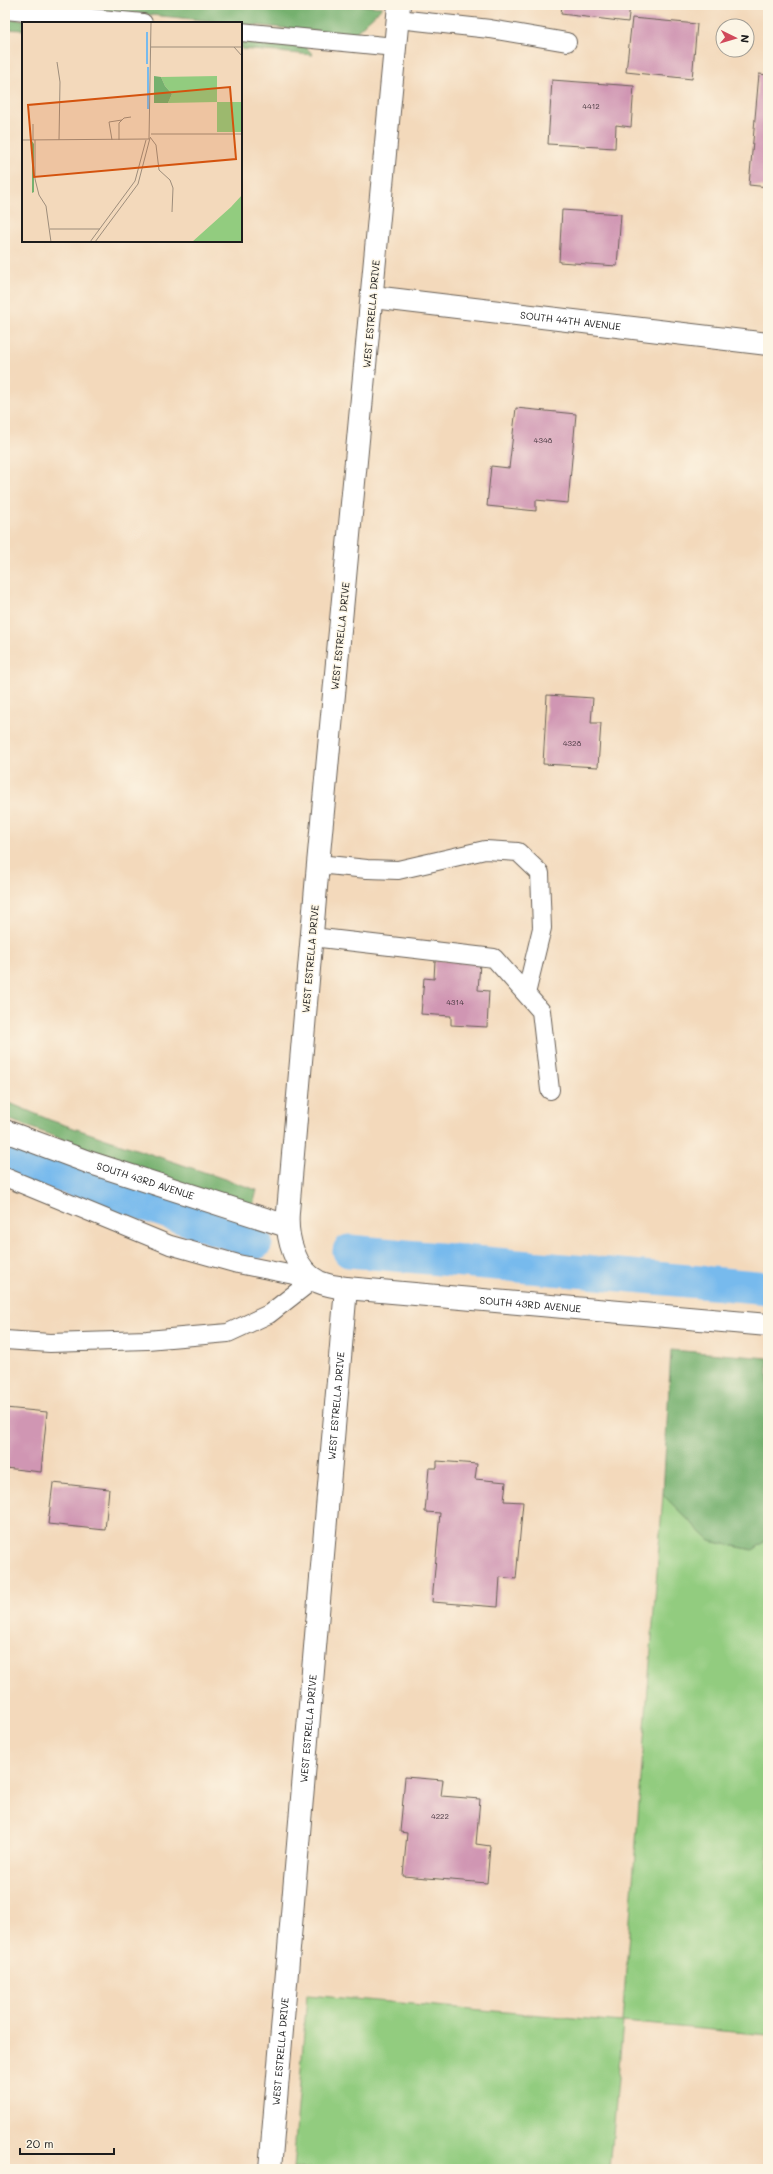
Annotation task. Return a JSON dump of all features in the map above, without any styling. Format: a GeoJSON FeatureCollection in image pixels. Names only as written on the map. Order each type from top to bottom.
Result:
{"type":"FeatureCollection","features":[{"type":"Feature","properties":{"kind":"street","name":"WEST ESTRELLA DRIVE"},"geometry":{"type":"LineString","coordinates":[[307,1272],[292,1250],[287,1226],[318,864],[399,12]]}},
{"type":"Feature","properties":{"kind":"street","name":"SOUTH 44TH AVENUE"},"geometry":{"type":"LineString","coordinates":[[373,297],[768,344]]}},
{"type":"Feature","properties":{"kind":"street","name":"SOUTH 43RD AVENUE"},"geometry":{"type":"LineString","coordinates":[[5,1131],[88,1162],[287,1226]]}},
{"type":"Feature","properties":{"kind":"street","name":"SOUTH 43RD AVENUE"},"geometry":{"type":"LineString","coordinates":[[307,1272],[328,1285],[346,1288],[768,1325]]}},
{"type":"Feature","properties":{"kind":"street","name":"WEST ESTRELLA DRIVE"},"geometry":{"type":"LineString","coordinates":[[270,2169],[346,1288]]}},
{"type":"Feature","properties":{"kind":"lane"},"geometry":{"type":"LineString","coordinates":[[5,10],[132,22]]}},
{"type":"Feature","properties":{"kind":"lane"},"geometry":{"type":"LineString","coordinates":[[399,12],[567,42]]}},
{"type":"Feature","properties":{"kind":"lane"},"geometry":{"type":"LineString","coordinates":[[242,32],[395,47]]}},
{"type":"Feature","properties":{"kind":"lane"},"geometry":{"type":"LineString","coordinates":[[318,864],[367,869],[398,870],[485,850],[518,852],[540,873],[542,928],[526,994]]}},
{"type":"Feature","properties":{"kind":"lane"},"geometry":{"type":"LineString","coordinates":[[312,937],[494,958],[541,1011],[550,1090]]}},
{"type":"Feature","properties":{"kind":"lane"},"geometry":{"type":"LineString","coordinates":[[5,1177],[170,1245],[244,1265],[307,1272]]}},
{"type":"Feature","properties":{"kind":"lane"},"geometry":{"type":"LineString","coordinates":[[5,1340],[50,1343],[117,1341],[228,1332],[269,1314],[307,1272]]}},
{"type":"Feature","properties":{"kind":"green space"},"geometry":{"type":"Polygon","coordinates":[[[50,5],[355,5],[383,7],[353,35],[242,24],[242,22],[222,22],[50,5]]]}},
{"type":"Feature","properties":{"kind":"green space"},"geometry":{"type":"Polygon","coordinates":[[[5,18],[45,22],[22,22],[22,30],[5,29],[5,18]]]}},
{"type":"Feature","properties":{"kind":"green space"},"geometry":{"type":"Polygon","coordinates":[[[242,40],[305,46],[313,55],[242,49],[242,40]]]}},
{"type":"Feature","properties":{"kind":"green space"},"geometry":{"type":"Polygon","coordinates":[[[5,1101],[50,1120],[257,1190],[252,1210],[5,1118],[5,1101]]]}},
{"type":"Feature","properties":{"kind":"green space"},"geometry":{"type":"Polygon","coordinates":[[[671,1350],[768,1358],[768,1539],[753,1550],[710,1541],[663,1495],[671,1350]]]}},
{"type":"Feature","properties":{"kind":"green space"},"geometry":{"type":"Polygon","coordinates":[[[663,1495],[710,1541],[753,1550],[768,1539],[768,2035],[623,2022],[610,2169],[293,2169],[307,1995],[622,2022],[663,1495]]]}},
{"type":"Feature","properties":{"kind":"building"},"geometry":{"type":"Polygon","coordinates":[[[562,5],[630,5],[628,22],[561,14],[562,5]]]}},
{"type":"Feature","properties":{"kind":"building"},"geometry":{"type":"Polygon","coordinates":[[[632,18],[697,24],[692,79],[626,72],[632,18]]]}},
{"type":"Feature","properties":{"kind":"building"},"geometry":{"type":"Polygon","coordinates":[[[759,74],[768,75],[768,187],[749,185],[759,74]]]}},
{"type":"Feature","properties":{"kind":"building"},"geometry":{"type":"Polygon","coordinates":[[[552,80],[634,86],[631,127],[616,125],[615,148],[548,144],[552,80]]]}},
{"type":"Feature","properties":{"kind":"building"},"geometry":{"type":"Polygon","coordinates":[[[562,210],[621,214],[617,266],[559,262],[562,210]]]}},
{"type":"Feature","properties":{"kind":"building"},"geometry":{"type":"Polygon","coordinates":[[[516,408],[576,414],[568,503],[536,500],[536,511],[487,506],[491,466],[509,468],[516,408]]]}},
{"type":"Feature","properties":{"kind":"building"},"geometry":{"type":"Polygon","coordinates":[[[547,695],[593,698],[591,723],[601,723],[598,767],[543,764],[547,695]]]}},
{"type":"Feature","properties":{"kind":"building"},"geometry":{"type":"Polygon","coordinates":[[[435,960],[480,963],[478,990],[489,991],[487,1027],[451,1025],[451,1016],[421,1014],[424,978],[434,979],[435,960]]]}},
{"type":"Feature","properties":{"kind":"building"},"geometry":{"type":"Polygon","coordinates":[[[5,1408],[47,1412],[41,1472],[5,1468],[5,1408]]]}},
{"type":"Feature","properties":{"kind":"building"},"geometry":{"type":"Polygon","coordinates":[[[437,1461],[477,1464],[475,1479],[506,1482],[504,1501],[523,1502],[516,1579],[500,1577],[498,1607],[432,1602],[440,1513],[425,1512],[429,1468],[437,1468],[437,1461]]]}},
{"type":"Feature","properties":{"kind":"building"},"geometry":{"type":"Polygon","coordinates":[[[53,1483],[109,1489],[105,1530],[48,1524],[53,1483]]]}},
{"type":"Feature","properties":{"kind":"building"},"geometry":{"type":"Polygon","coordinates":[[[405,1777],[443,1780],[441,1796],[480,1799],[476,1844],[490,1846],[487,1883],[403,1876],[407,1833],[400,1832],[405,1777]]]}},
{"type":"Feature","properties":{"kind":"waterway"},"geometry":{"type":"LineString","coordinates":[[5,1157],[256,1243]]}},
{"type":"Feature","properties":{"kind":"waterway"},"geometry":{"type":"LineString","coordinates":[[349,1251],[768,1288]]}}]}
